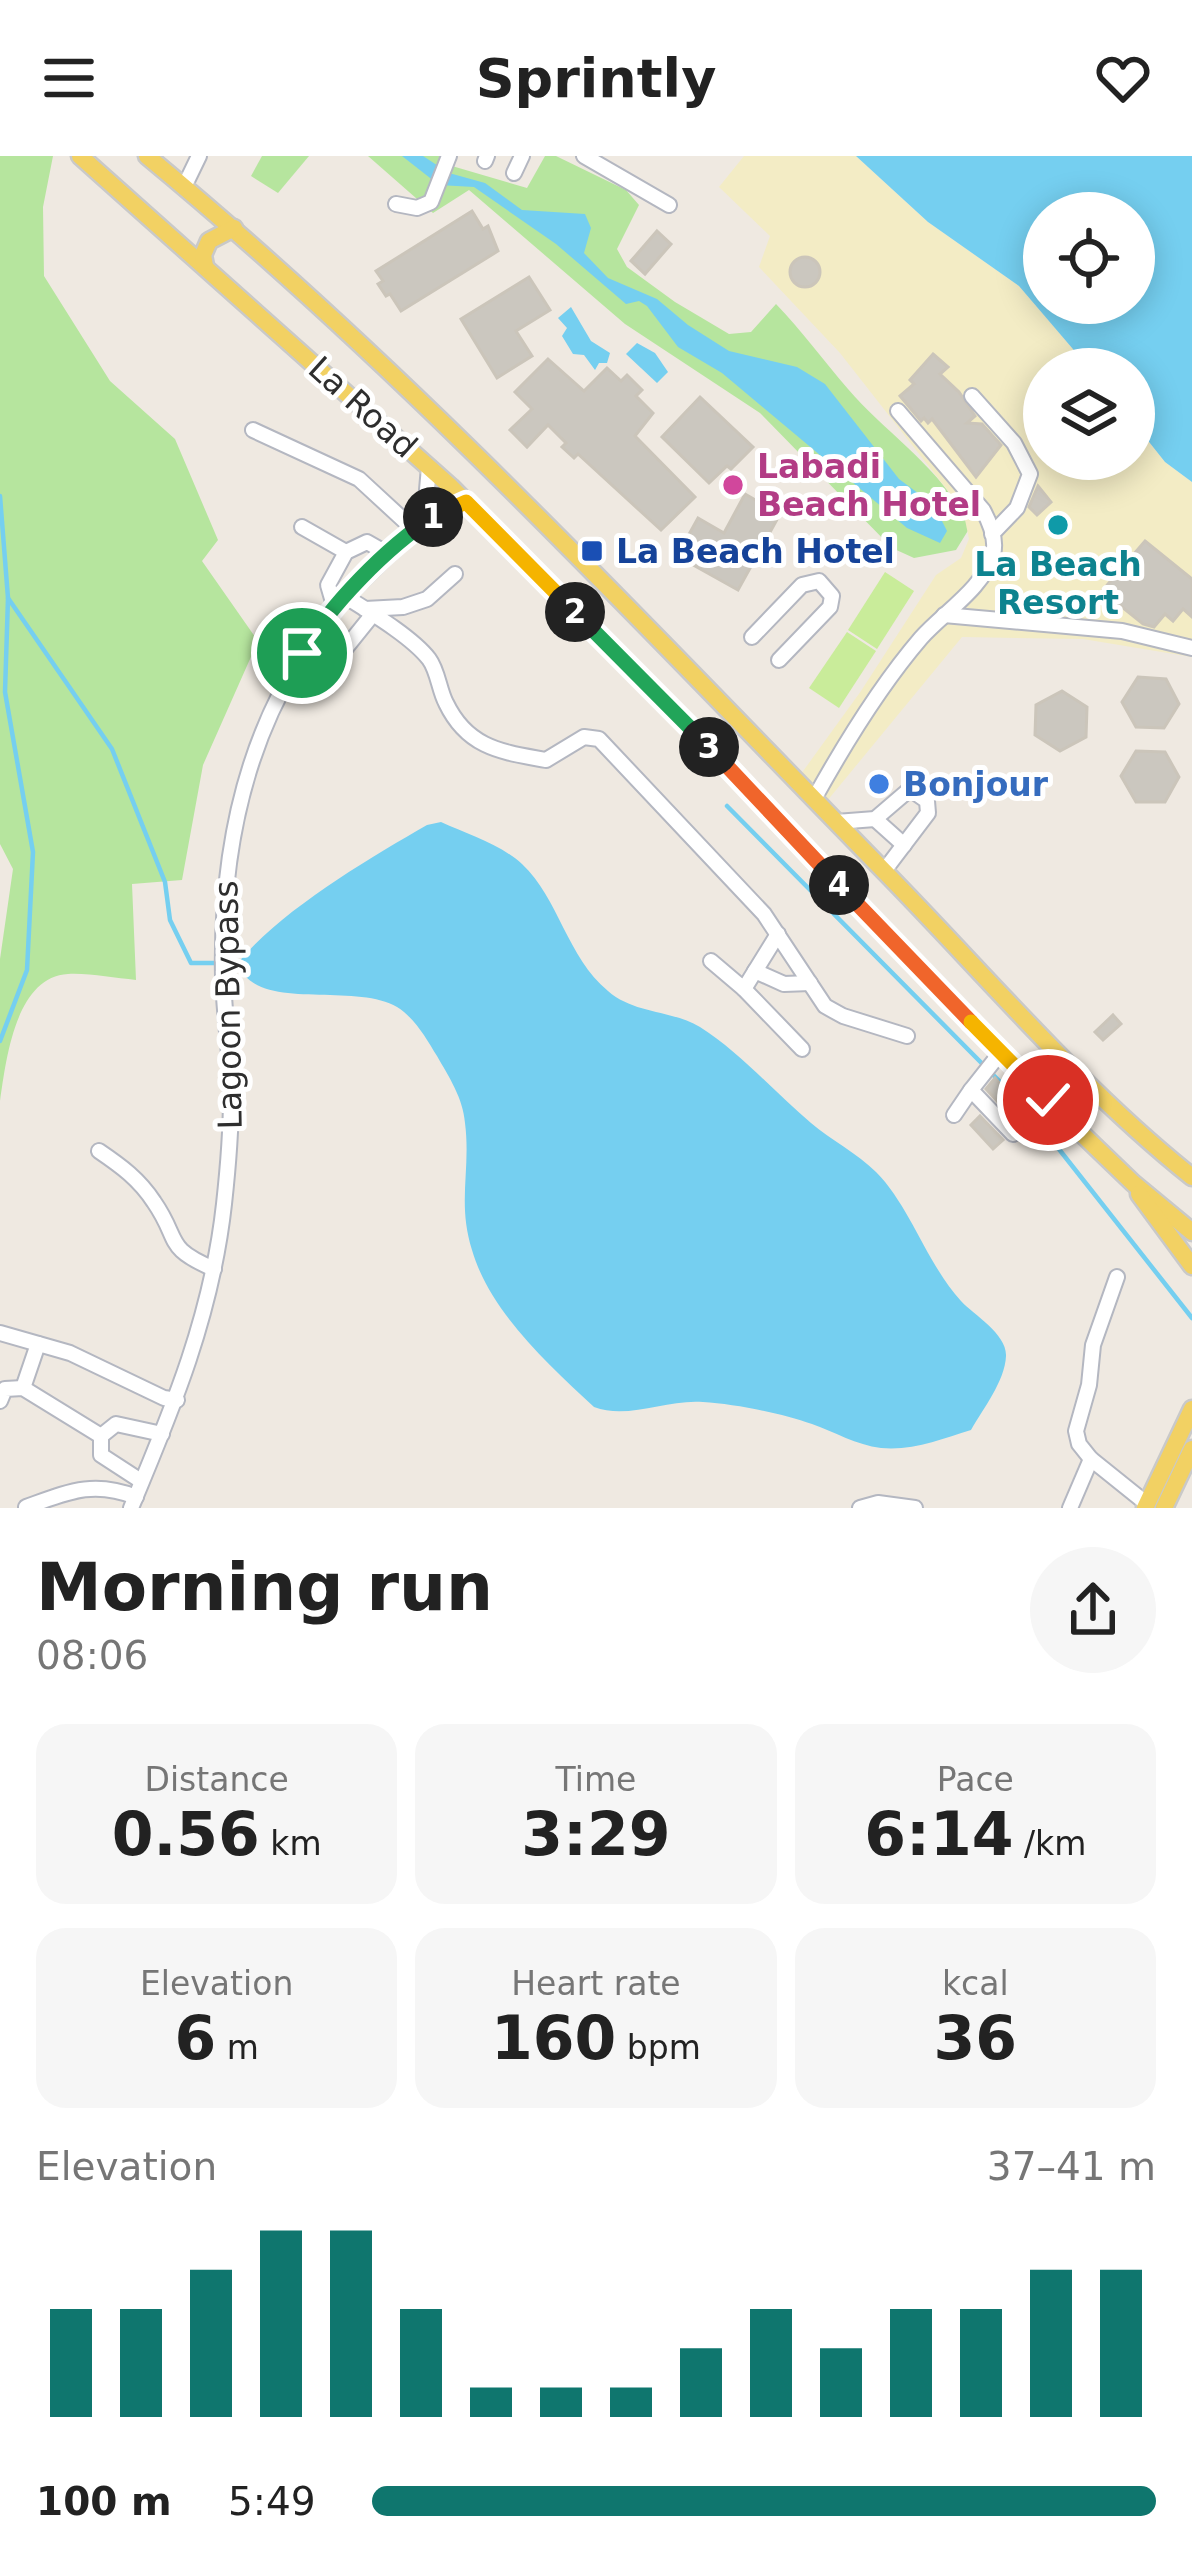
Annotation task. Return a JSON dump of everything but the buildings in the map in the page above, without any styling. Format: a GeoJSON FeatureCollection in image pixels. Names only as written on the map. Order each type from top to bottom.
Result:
{"type":"FeatureCollection","features":[{"type":"Feature","properties":{"kind":"main road","name":"La Road"},"geometry":{"type":"LineString","coordinates":[[80,156],[466,502],[710,748],[1038,1110],[1192,1232]]}},
{"type":"Feature","properties":{"kind":"main road","name":"La Road"},"geometry":{"type":"LineString","coordinates":[[147,156],[234,228],[471,446],[1150,1144],[1192,1177]]}},
{"type":"Feature","properties":{"kind":"main road"},"geometry":{"type":"LineString","coordinates":[[205,266],[203,255],[209,241],[234,228]]}},
{"type":"Feature","properties":{"kind":"main road"},"geometry":{"type":"LineString","coordinates":[[1133,1183],[1192,1266]]}},
{"type":"Feature","properties":{"kind":"main road"},"geometry":{"type":"LineString","coordinates":[[1152,1507],[1192,1409]]}},
{"type":"Feature","properties":{"kind":"main road"},"geometry":{"type":"LineString","coordinates":[[1152,1507],[1192,1449]]}},
{"type":"Feature","properties":{"kind":"street"},"geometry":{"type":"LineString","coordinates":[[184,187],[199,156]]}},
{"type":"Feature","properties":{"kind":"street"},"geometry":{"type":"LineString","coordinates":[[514,173],[522,156]]}},
{"type":"Feature","properties":{"kind":"street"},"geometry":{"type":"LineString","coordinates":[[584,156],[669,205]]}},
{"type":"Feature","properties":{"kind":"street"},"geometry":{"type":"LineString","coordinates":[[396,204],[424,205],[438,190],[448,158]]}},
{"type":"Feature","properties":{"kind":"street"},"geometry":{"type":"LineString","coordinates":[[972,396],[1013,442],[1030,474],[1017,508],[992,534]]}},
{"type":"Feature","properties":{"kind":"street"},"geometry":{"type":"LineString","coordinates":[[814,799],[868,708],[991,561],[992,534],[983,510],[898,411]]}},
{"type":"Feature","properties":{"kind":"street"},"geometry":{"type":"LineString","coordinates":[[253,430],[359,479],[406,532]]}},
{"type":"Feature","properties":{"kind":"street","name":"Lagoon Bypass"},"geometry":{"type":"LineString","coordinates":[[133,1503],[177,1400],[214,1269],[230,1155],[223,974],[227,857],[248,764],[314,634],[406,532],[429,493],[429,467]]}},
{"type":"Feature","properties":{"kind":"street","name":"Lagoon Bypass"},"geometry":{"type":"LineString","coordinates":[[406,532],[466,502]]}},
{"type":"Feature","properties":{"kind":"street"},"geometry":{"type":"LineString","coordinates":[[302,527],[346,552]]}},
{"type":"Feature","properties":{"kind":"street"},"geometry":{"type":"LineString","coordinates":[[388,554],[367,542],[346,552],[328,585],[341,603],[369,611],[403,607],[427,599],[455,574]]}},
{"type":"Feature","properties":{"kind":"street"},"geometry":{"type":"LineString","coordinates":[[752,637],[802,585],[819,581],[832,596],[830,607],[779,660]]}},
{"type":"Feature","properties":{"kind":"street"},"geometry":{"type":"LineString","coordinates":[[314,634],[344,650],[369,611]]}},
{"type":"Feature","properties":{"kind":"street"},"geometry":{"type":"LineString","coordinates":[[369,611],[430,660],[450,711],[485,747],[546,760],[584,737],[599,739],[764,914],[826,1006],[907,1036]]}},
{"type":"Feature","properties":{"kind":"street"},"geometry":{"type":"LineString","coordinates":[[944,615],[1122,632],[1192,648]]}},
{"type":"Feature","properties":{"kind":"street"},"geometry":{"type":"LineString","coordinates":[[836,822],[875,819],[903,791],[914,791],[927,801],[928,814],[884,871]]}},
{"type":"Feature","properties":{"kind":"street"},"geometry":{"type":"LineString","coordinates":[[875,819],[904,845]]}},
{"type":"Feature","properties":{"kind":"street"},"geometry":{"type":"LineString","coordinates":[[744,989],[778,934]]}},
{"type":"Feature","properties":{"kind":"street"},"geometry":{"type":"LineString","coordinates":[[711,961],[802,1049]]}},
{"type":"Feature","properties":{"kind":"street"},"geometry":{"type":"LineString","coordinates":[[755,971],[784,984],[810,983]]}},
{"type":"Feature","properties":{"kind":"street"},"geometry":{"type":"LineString","coordinates":[[954,1115],[992,1063]]}},
{"type":"Feature","properties":{"kind":"street"},"geometry":{"type":"LineString","coordinates":[[971,1090],[1013,1134],[1038,1110]]}},
{"type":"Feature","properties":{"kind":"street"},"geometry":{"type":"LineString","coordinates":[[99,1151],[144,1188],[183,1256],[214,1269]]}},
{"type":"Feature","properties":{"kind":"street"},"geometry":{"type":"LineString","coordinates":[[1117,1277],[1093,1345],[1089,1385],[1076,1431],[1091,1459],[1152,1507]]}},
{"type":"Feature","properties":{"kind":"street"},"geometry":{"type":"LineString","coordinates":[[0,1333],[70,1353],[177,1400]]}},
{"type":"Feature","properties":{"kind":"street"},"geometry":{"type":"LineString","coordinates":[[23,1388],[38,1344]]}},
{"type":"Feature","properties":{"kind":"street"},"geometry":{"type":"LineString","coordinates":[[0,1401],[5,1389],[23,1388],[101,1436]]}},
{"type":"Feature","properties":{"kind":"street"},"geometry":{"type":"LineString","coordinates":[[101,1436],[116,1424],[162,1434]]}},
{"type":"Feature","properties":{"kind":"street"},"geometry":{"type":"LineString","coordinates":[[101,1436],[101,1455],[141,1481]]}},
{"type":"Feature","properties":{"kind":"street"},"geometry":{"type":"LineString","coordinates":[[1070,1508],[1091,1459]]}},
{"type":"Feature","properties":{"kind":"street"},"geometry":{"type":"LineString","coordinates":[[26,1507],[80,1489],[110,1487],[133,1503]]}},
{"type":"Feature","properties":{"kind":"street"},"geometry":{"type":"LineString","coordinates":[[860,1508],[878,1503],[915,1508]]}},
{"type":"Feature","properties":{"kind":"green space"},"geometry":{"type":"Polygon","coordinates":[[[0,156],[53,156],[43,207],[44,276],[110,381],[175,439],[218,540],[202,561],[258,641],[203,765],[182,880],[132,884],[136,980],[68,974],[36,989],[16,1024],[0,1101],[0,959],[13,869],[0,844],[0,156]]]}},
{"type":"Feature","properties":{"kind":"green space"},"geometry":{"type":"Polygon","coordinates":[[[262,156],[309,156],[278,193],[251,176],[262,156]]]}},
{"type":"Feature","properties":{"kind":"green space"},"geometry":{"type":"Polygon","coordinates":[[[368,156],[439,156],[452,166],[527,188],[545,156],[556,156],[626,190],[639,205],[617,249],[627,267],[729,334],[751,332],[776,304],[864,406],[947,490],[969,529],[956,550],[914,558],[892,548],[760,413],[625,324],[469,190],[433,213],[368,156]]]}},
{"type":"Feature","properties":{"kind":"green space"},"geometry":{"type":"Polygon","coordinates":[[[885,572],[914,591],[877,649],[848,630],[885,572]]]}},
{"type":"Feature","properties":{"kind":"green space"},"geometry":{"type":"Polygon","coordinates":[[[847,632],[876,651],[839,708],[809,688],[847,632]]]}},
{"type":"Feature","properties":{"kind":"sand","name":"La Beach Resort"},"geometry":{"type":"Polygon","coordinates":[[[744,156],[856,156],[928,222],[1019,286],[1023,324],[1052,324],[1072,348],[1023,348],[1023,480],[1155,480],[1155,449],[1192,482],[1192,657],[1083,639],[962,637],[827,801],[801,774],[936,575],[961,558],[969,539],[963,510],[840,353],[759,267],[770,236],[719,187],[744,156]]]}},
{"type":"Feature","properties":{"kind":"water"},"geometry":{"type":"Polygon","coordinates":[[[402,156],[423,156],[449,173],[485,183],[522,210],[585,214],[591,228],[584,253],[608,278],[657,299],[729,351],[797,367],[825,384],[899,479],[934,505],[947,531],[940,543],[907,528],[722,373],[678,347],[647,306],[639,301],[626,304],[556,244],[474,187],[439,185],[402,156]]]}},
{"type":"Feature","properties":{"kind":"water"},"geometry":{"type":"Polygon","coordinates":[[[856,156],[1192,156],[1192,482],[1155,449],[1155,348],[1072,348],[1052,324],[1155,324],[1155,192],[1023,192],[1023,291],[928,222],[856,156]]]}},
{"type":"Feature","properties":{"kind":"water"},"geometry":{"type":"Polygon","coordinates":[[[571,307],[591,341],[610,353],[607,363],[599,363],[595,370],[584,355],[573,354],[562,336],[567,328],[558,318],[571,307]]]}},
{"type":"Feature","properties":{"kind":"water"},"geometry":{"type":"Polygon","coordinates":[[[637,343],[655,353],[668,372],[657,383],[626,354],[637,343]]]}},
{"type":"Feature","properties":{"kind":"water"},"geometry":{"type":"Polygon","coordinates":[[[441,822],[494,845],[522,864],[545,894],[582,962],[608,991],[629,1004],[689,1022],[715,1037],[888,1186],[949,1286],[1005,1348],[1002,1375],[971,1430],[916,1446],[881,1448],[800,1420],[729,1405],[689,1402],[607,1410],[594,1407],[522,1336],[492,1295],[472,1250],[465,1217],[464,1114],[451,1080],[418,1027],[386,1002],[265,989],[248,979],[238,963],[277,924],[326,887],[427,825],[441,822]]]}},
{"type":"Feature","properties":{"kind":"waterway"},"geometry":{"type":"LineString","coordinates":[[0,496],[8,598],[112,749],[165,882],[170,920],[191,963],[238,963]]}},
{"type":"Feature","properties":{"kind":"waterway"},"geometry":{"type":"LineString","coordinates":[[0,1041],[27,970],[33,852],[5,692],[8,598]]}},
{"type":"Feature","properties":{"kind":"waterway"},"geometry":{"type":"LineString","coordinates":[[727,806],[1029,1111]]}},
{"type":"Feature","properties":{"kind":"waterway"},"geometry":{"type":"LineString","coordinates":[[1036,1120],[1192,1318]]}},
{"type":"Feature","properties":{"kind":"place","name":"Labadi Beach Hotel"},"geometry":{"type":"Point","coordinates":[733,485]}},
{"type":"Feature","properties":{"kind":"place","name":"La Beach Resort"},"geometry":{"type":"Point","coordinates":[1058,525]}},
{"type":"Feature","properties":{"kind":"place","name":"La Beach Hotel"},"geometry":{"type":"Point","coordinates":[592,551]}},
{"type":"Feature","properties":{"kind":"place","name":"Bonjour"},"geometry":{"type":"Point","coordinates":[879,784]}},
{"type":"Feature","properties":{"kind":"route"},"geometry":{"type":"LineString","coordinates":[[302,653],[346,597],[402,539],[466,502],[1048,1100]]}}]}
